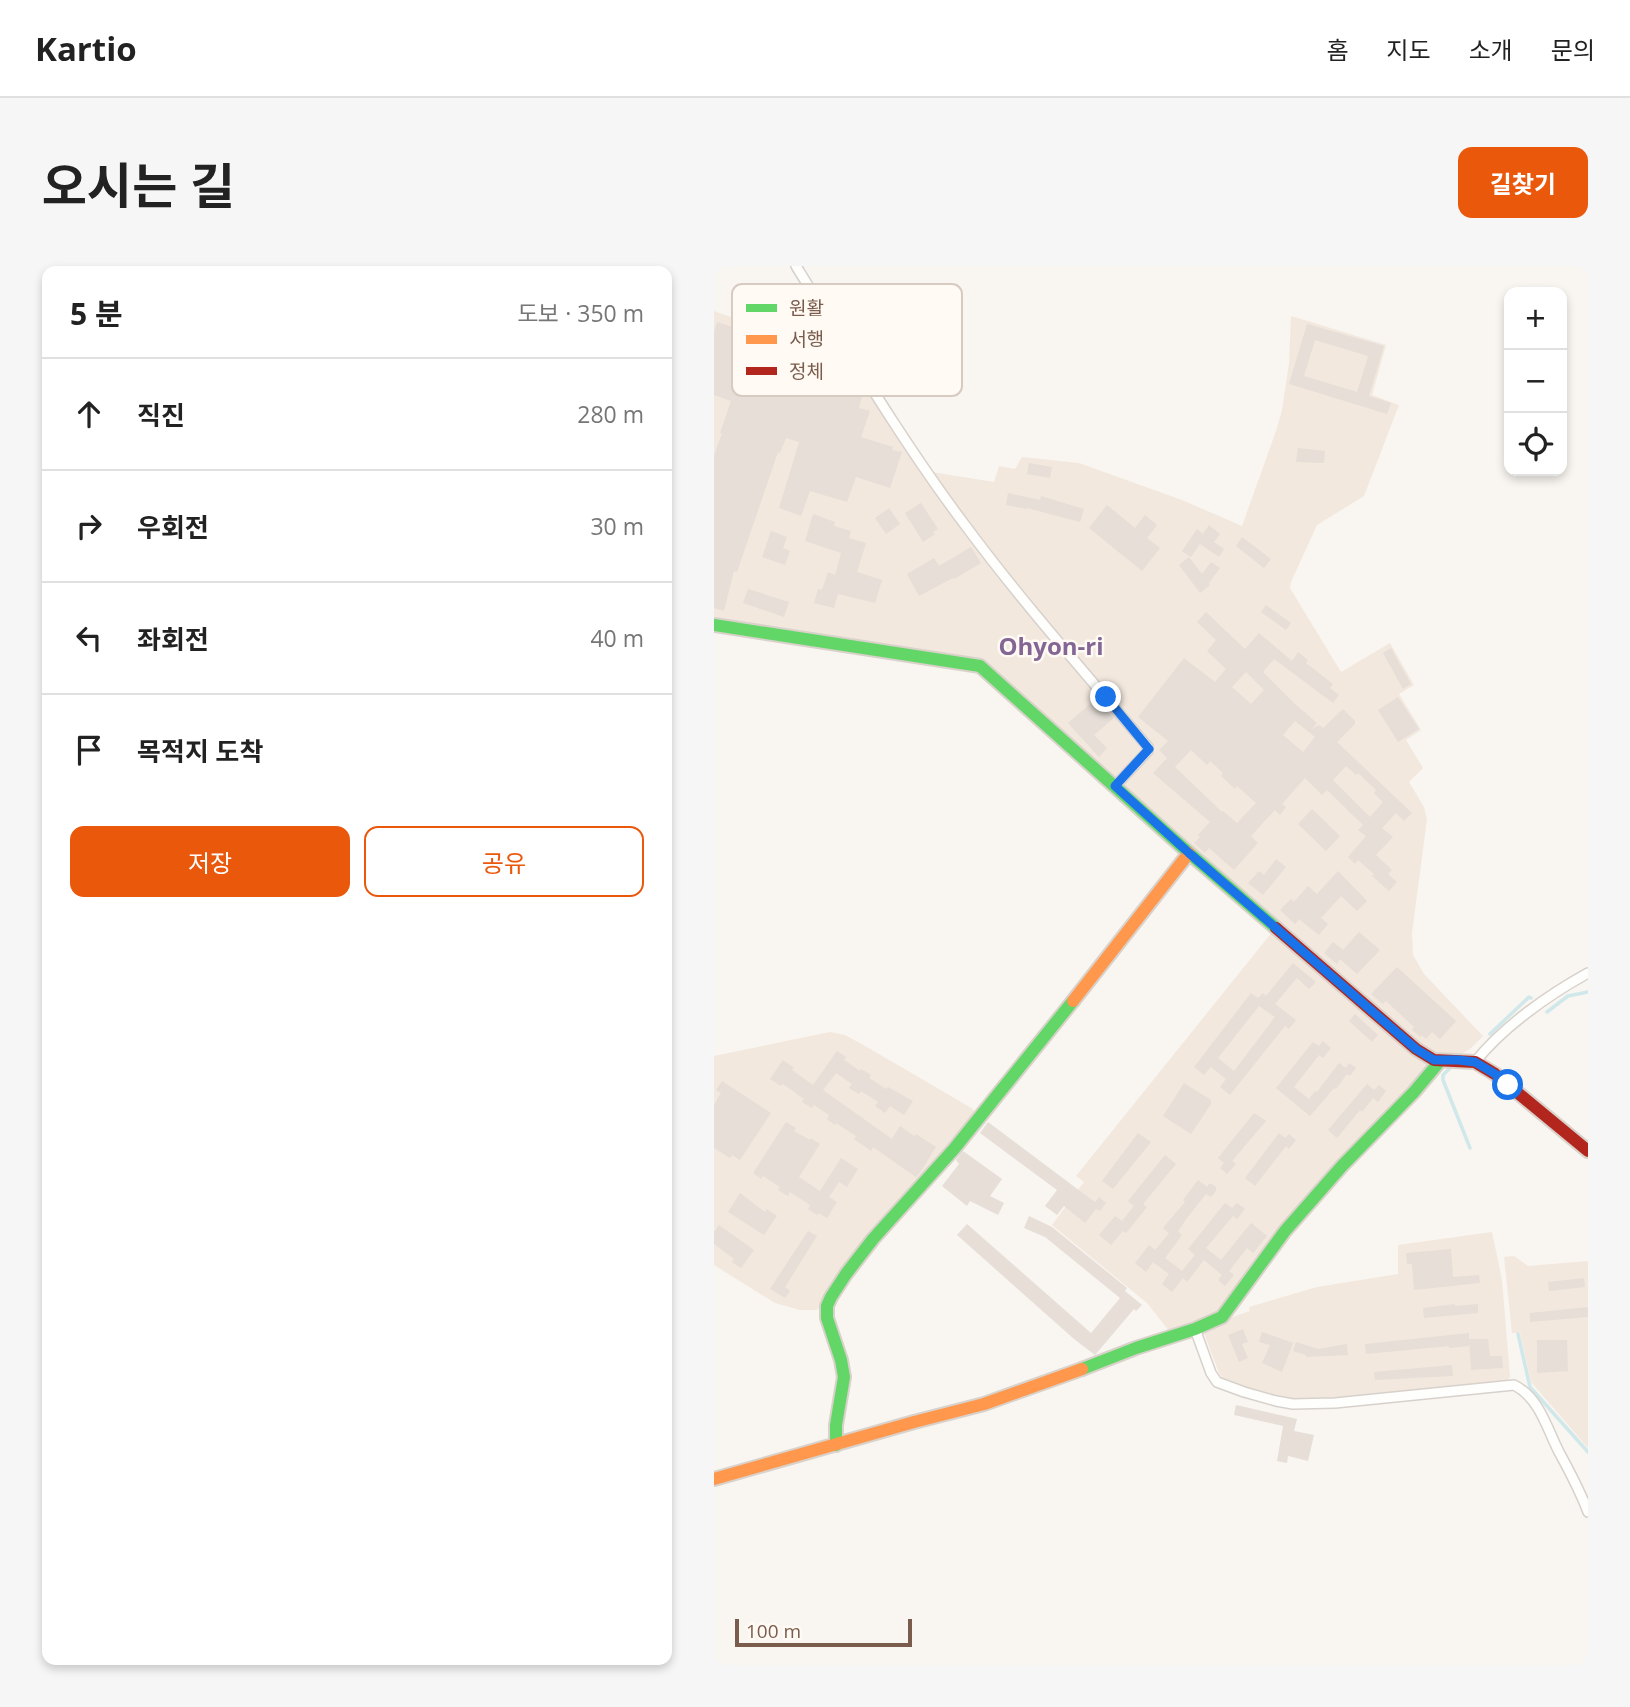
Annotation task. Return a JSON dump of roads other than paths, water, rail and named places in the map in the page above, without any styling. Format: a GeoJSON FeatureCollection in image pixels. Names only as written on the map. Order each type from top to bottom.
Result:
{"type":"FeatureCollection","features":[{"type":"Feature","properties":{"kind":"street"},"geometry":{"type":"LineString","coordinates":[[796,266],[807,284]]}},
{"type":"Feature","properties":{"kind":"street"},"geometry":{"type":"LineString","coordinates":[[878,396],[921,464],[1007,580],[1148,747],[1148,751],[1115,786]]}},
{"type":"Feature","properties":{"kind":"street"},"geometry":{"type":"LineString","coordinates":[[714,625],[975,664],[985,670],[1189,853],[1416,1049],[1434,1060],[1475,1062],[1495,1074],[1588,1151]]}},
{"type":"Feature","properties":{"kind":"street"},"geometry":{"type":"LineString","coordinates":[[836,1445],[844,1376],[841,1356],[826,1316],[831,1298],[859,1255],[984,1114],[1189,853]]}},
{"type":"Feature","properties":{"kind":"street"},"geometry":{"type":"LineString","coordinates":[[1475,1062],[1488,1046],[1530,1012],[1588,973]]}},
{"type":"Feature","properties":{"kind":"street"},"geometry":{"type":"LineString","coordinates":[[714,1479],[984,1404],[1222,1317],[1284,1231],[1440,1061]]}},
{"type":"Feature","properties":{"kind":"street"},"geometry":{"type":"LineString","coordinates":[[1195,1329],[1211,1373],[1220,1385],[1293,1404],[1335,1403],[1514,1385],[1529,1397],[1547,1424],[1576,1481],[1588,1512]]}},
{"type":"Feature","properties":{"kind":"waterway"},"geometry":{"type":"LineString","coordinates":[[1547,1012],[1568,996],[1588,992]]}},
{"type":"Feature","properties":{"kind":"waterway"},"geometry":{"type":"LineString","coordinates":[[1490,1034],[1531,998]]}},
{"type":"Feature","properties":{"kind":"waterway"},"geometry":{"type":"LineString","coordinates":[[1450,1068],[1443,1075],[1443,1080],[1470,1148]]}},
{"type":"Feature","properties":{"kind":"waterway"},"geometry":{"type":"LineString","coordinates":[[1518,1334],[1530,1387],[1588,1452]]}},
{"type":"Feature","properties":{"kind":"district","name":"Ohyon-ri"},"geometry":{"type":"Point","coordinates":[1051,645]}}]}
